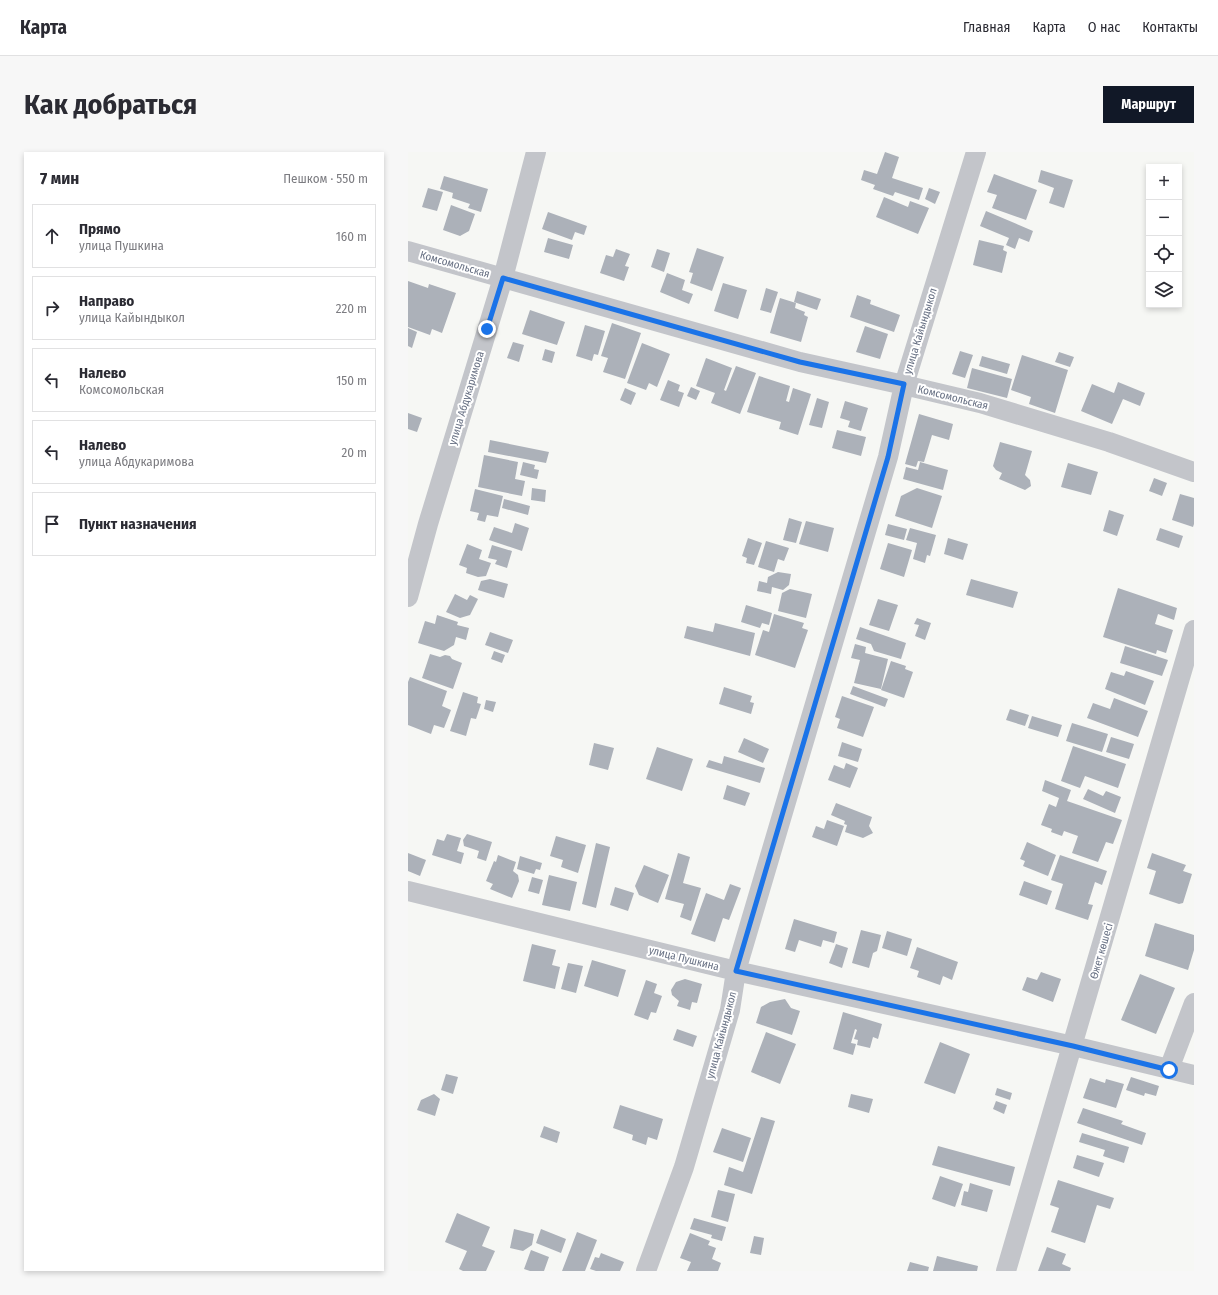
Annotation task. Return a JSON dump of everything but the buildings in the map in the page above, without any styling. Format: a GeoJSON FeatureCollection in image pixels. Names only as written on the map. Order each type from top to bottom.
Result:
{"type":"FeatureCollection","features":[{"type":"Feature","properties":{"kind":"street","name":"улица Абдукаримова"},"geometry":{"type":"LineString","coordinates":[[408,597],[417,533],[503,278],[536,152]]}},
{"type":"Feature","properties":{"kind":"street","name":"улица Кайындыкол"},"geometry":{"type":"LineString","coordinates":[[646,1271],[684,1167],[730,1010],[736,971],[888,457],[904,384],[976,152]]}},
{"type":"Feature","properties":{"kind":"street","name":"Комсомольская"},"geometry":{"type":"LineString","coordinates":[[408,251],[800,362],[904,384],[980,403],[1109,442],[1194,472]]}},
{"type":"Feature","properties":{"kind":"street","name":"Өжет көшесі"},"geometry":{"type":"LineString","coordinates":[[1006,1271],[1194,630]]}},
{"type":"Feature","properties":{"kind":"street","name":"улица Пушкина"},"geometry":{"type":"LineString","coordinates":[[408,891],[736,971],[1073,1046],[1194,1075]]}},
{"type":"Feature","properties":{"kind":"street"},"geometry":{"type":"LineString","coordinates":[[1169,1070],[1194,1003]]}},
{"type":"Feature","properties":{"kind":"route"},"geometry":{"type":"LineString","coordinates":[[487,329],[503,278],[800,362],[904,384],[888,457],[736,971],[1073,1046],[1169,1070]]}}]}
